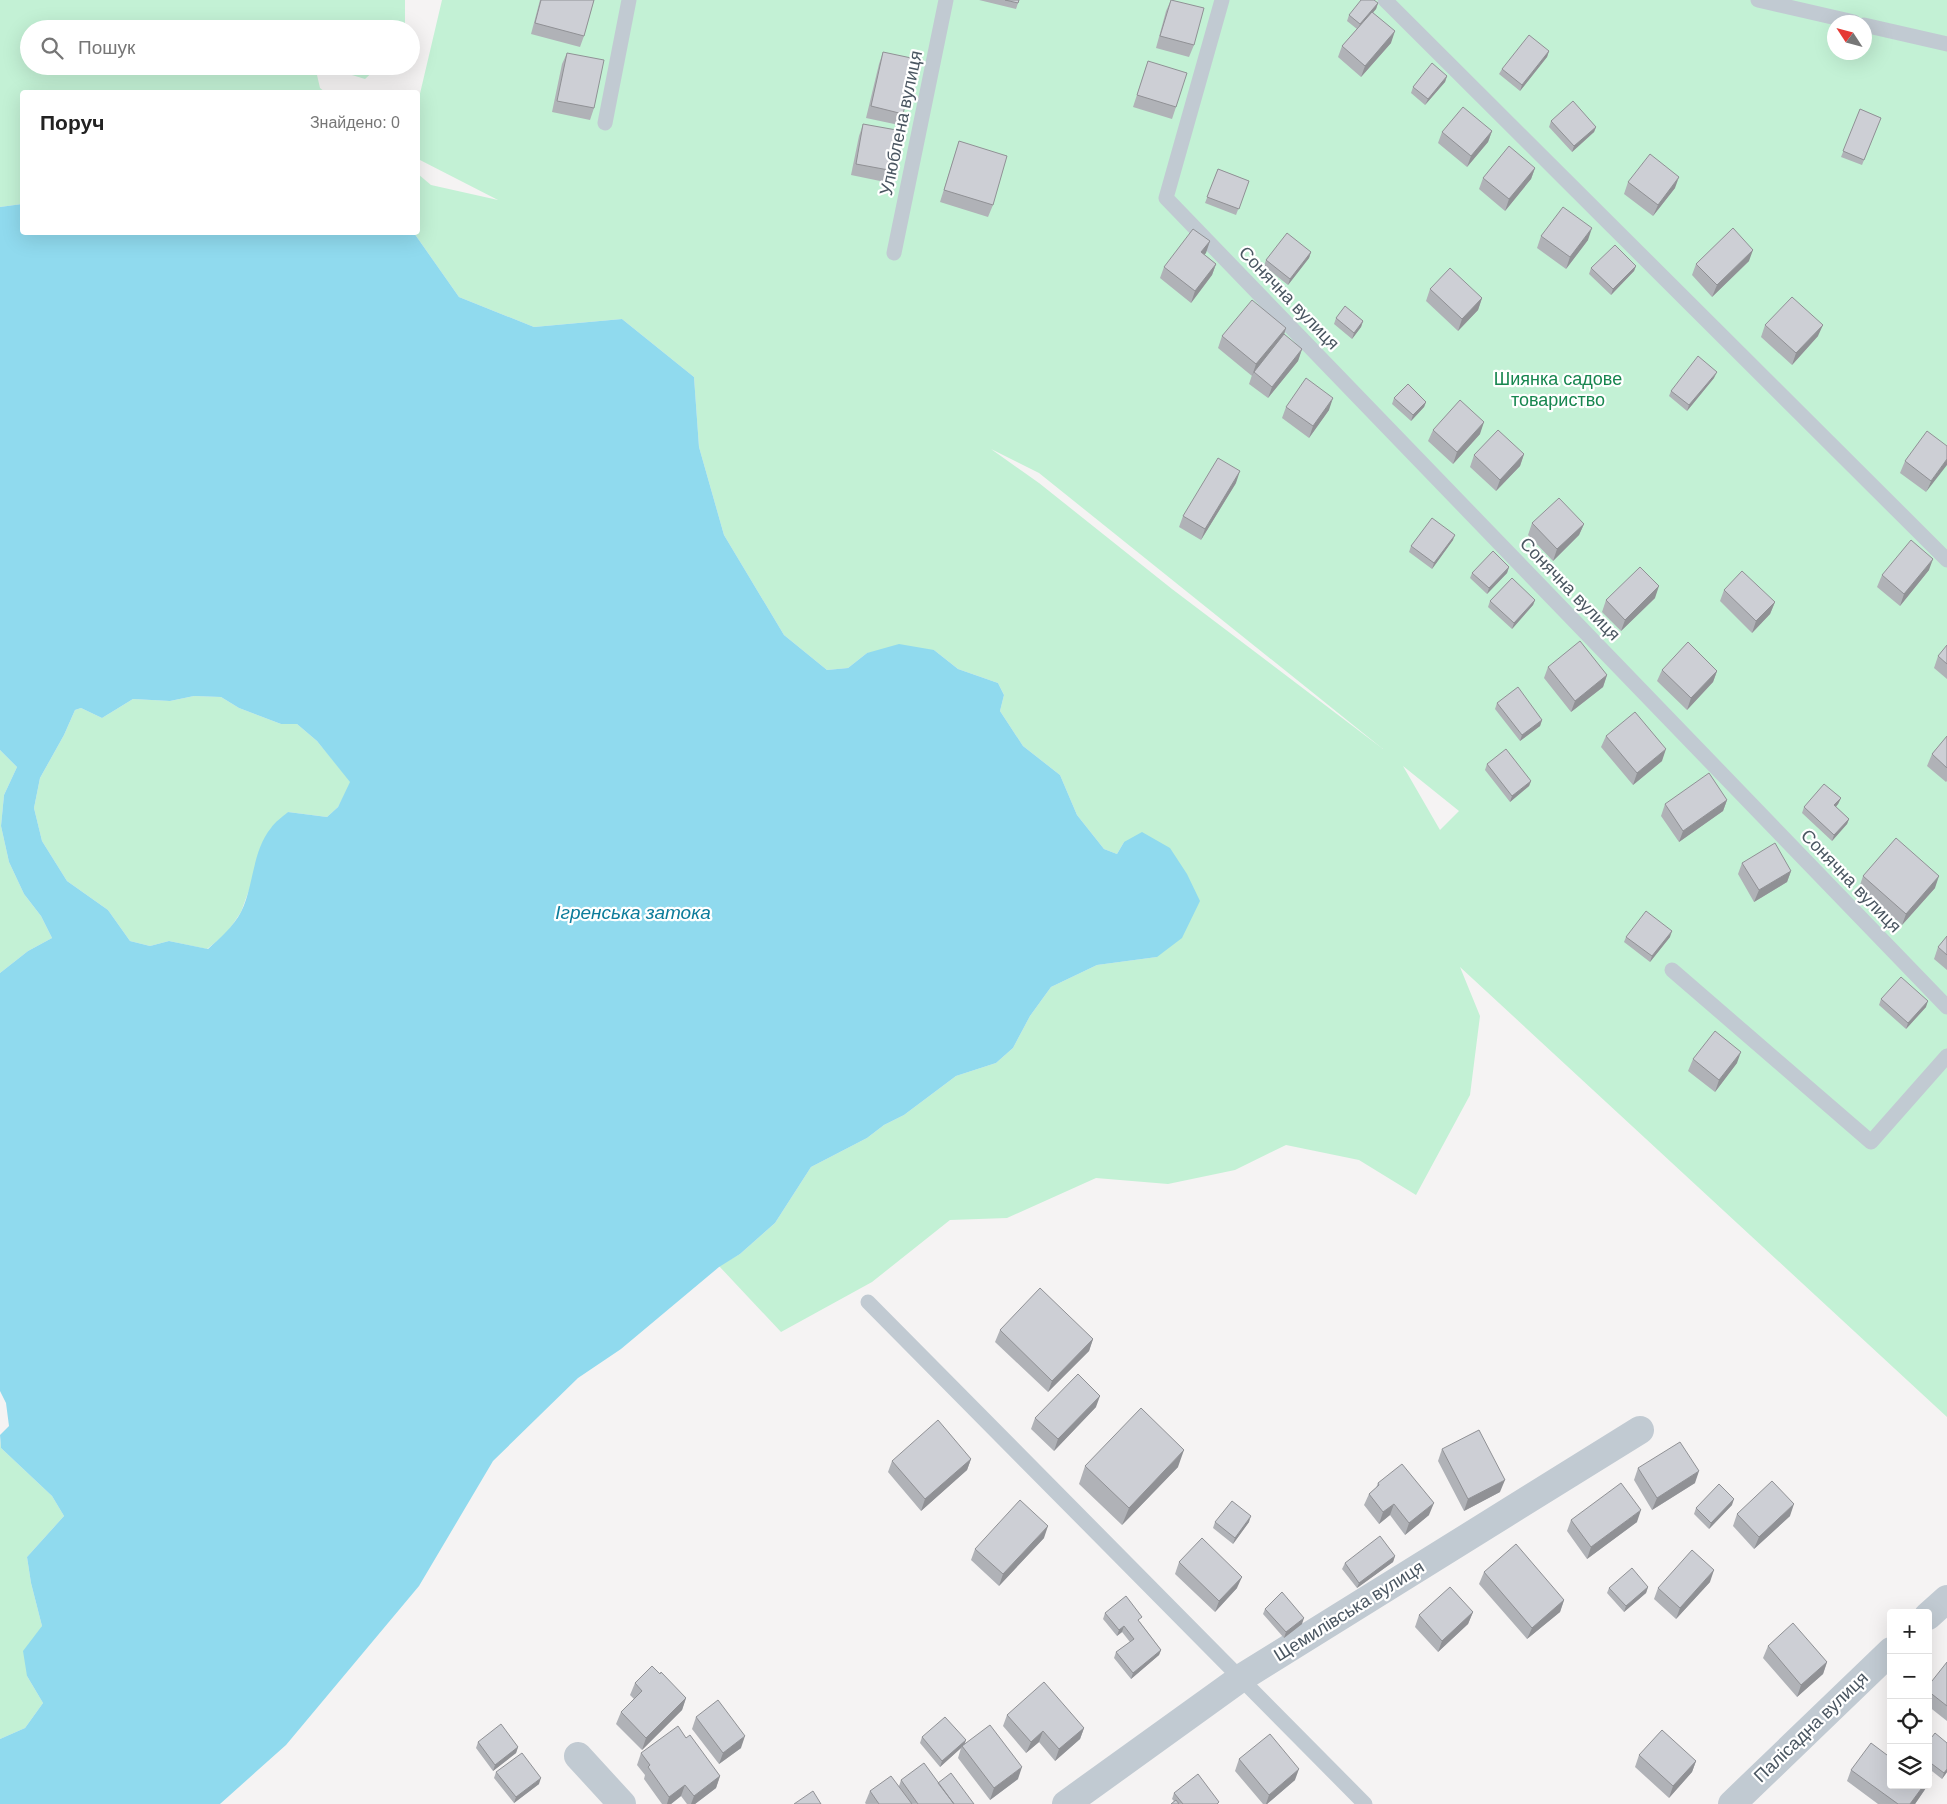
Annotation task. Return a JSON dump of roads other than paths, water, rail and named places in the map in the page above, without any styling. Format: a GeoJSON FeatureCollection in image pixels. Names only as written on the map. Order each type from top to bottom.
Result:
{"type":"FeatureCollection","features":[{"type":"Feature","properties":{"kind":"street","name":"Щемилівська вулиця"},"geometry":{"type":"LineString","coordinates":[[1066,1804],[1240,1678],[1640,1430]]}},
{"type":"Feature","properties":{"kind":"street"},"geometry":{"type":"LineString","coordinates":[[1932,1612],[1947,1599]]}},
{"type":"Feature","properties":{"kind":"street","name":"Палісадна вулиця"},"geometry":{"type":"LineString","coordinates":[[1732,1804],[1888,1654]]}},
{"type":"Feature","properties":{"kind":"street"},"geometry":{"type":"LineString","coordinates":[[578,1756],[622,1804]]}},
{"type":"Feature","properties":{"kind":"lane"},"geometry":{"type":"LineString","coordinates":[[605,123],[629,0]]}},
{"type":"Feature","properties":{"kind":"lane","name":"Улюблена вулиця"},"geometry":{"type":"LineString","coordinates":[[894,253],[946,0]]}},
{"type":"Feature","properties":{"kind":"lane","name":"Сонячна вулиця"},"geometry":{"type":"LineString","coordinates":[[1222,0],[1166,198],[1947,1007]]}},
{"type":"Feature","properties":{"kind":"lane"},"geometry":{"type":"LineString","coordinates":[[1385,0],[1947,560]]}},
{"type":"Feature","properties":{"kind":"lane"},"geometry":{"type":"LineString","coordinates":[[1758,0],[1827,16]]}},
{"type":"Feature","properties":{"kind":"lane"},"geometry":{"type":"LineString","coordinates":[[1872,27],[1947,44]]}},
{"type":"Feature","properties":{"kind":"lane"},"geometry":{"type":"LineString","coordinates":[[1672,970],[1871,1142],[1947,1056]]}},
{"type":"Feature","properties":{"kind":"lane"},"geometry":{"type":"LineString","coordinates":[[868,1302],[1365,1804]]}},
{"type":"Feature","properties":{"kind":"water","name":"Ігренська затока"},"geometry":{"type":"Polygon","coordinates":[[[20,204],[20,235],[415,235],[459,297],[534,327],[622,319],[694,377],[699,447],[724,535],[784,635],[827,670],[848,668],[867,653],[899,644],[934,650],[958,669],[998,683],[1004,695],[1000,711],[1023,746],[1060,775],[1077,815],[1104,849],[1117,854],[1124,842],[1142,832],[1170,848],[1187,874],[1200,901],[1182,938],[1157,957],[1097,965],[1051,987],[1030,1016],[1013,1048],[996,1063],[956,1076],[904,1115],[884,1125],[867,1138],[811,1167],[775,1223],[740,1254],[719,1267],[621,1349],[578,1378],[493,1461],[419,1586],[286,1745],[220,1804],[0,1804],[0,1739],[25,1728],[43,1703],[27,1676],[23,1651],[42,1626],[31,1583],[27,1557],[64,1516],[52,1496],[1,1448],[0,1435],[9,1426],[6,1403],[0,1391],[0,973],[28,951],[52,938],[41,916],[24,894],[9,862],[1,826],[4,795],[17,767],[0,750],[0,207],[20,204]],[[194,696],[170,701],[133,699],[102,718],[81,708],[75,710],[64,735],[40,778],[34,808],[42,841],[67,881],[108,910],[130,941],[150,946],[169,941],[208,949],[222,936],[241,912],[260,847],[273,826],[288,812],[327,817],[338,807],[350,782],[317,741],[297,724],[281,724],[239,708],[221,697],[194,696]]]}},
{"type":"Feature","properties":{"kind":"park label","name":"Шиянка садове товариство"},"geometry":{"type":"Point","coordinates":[1558,389]}}]}
